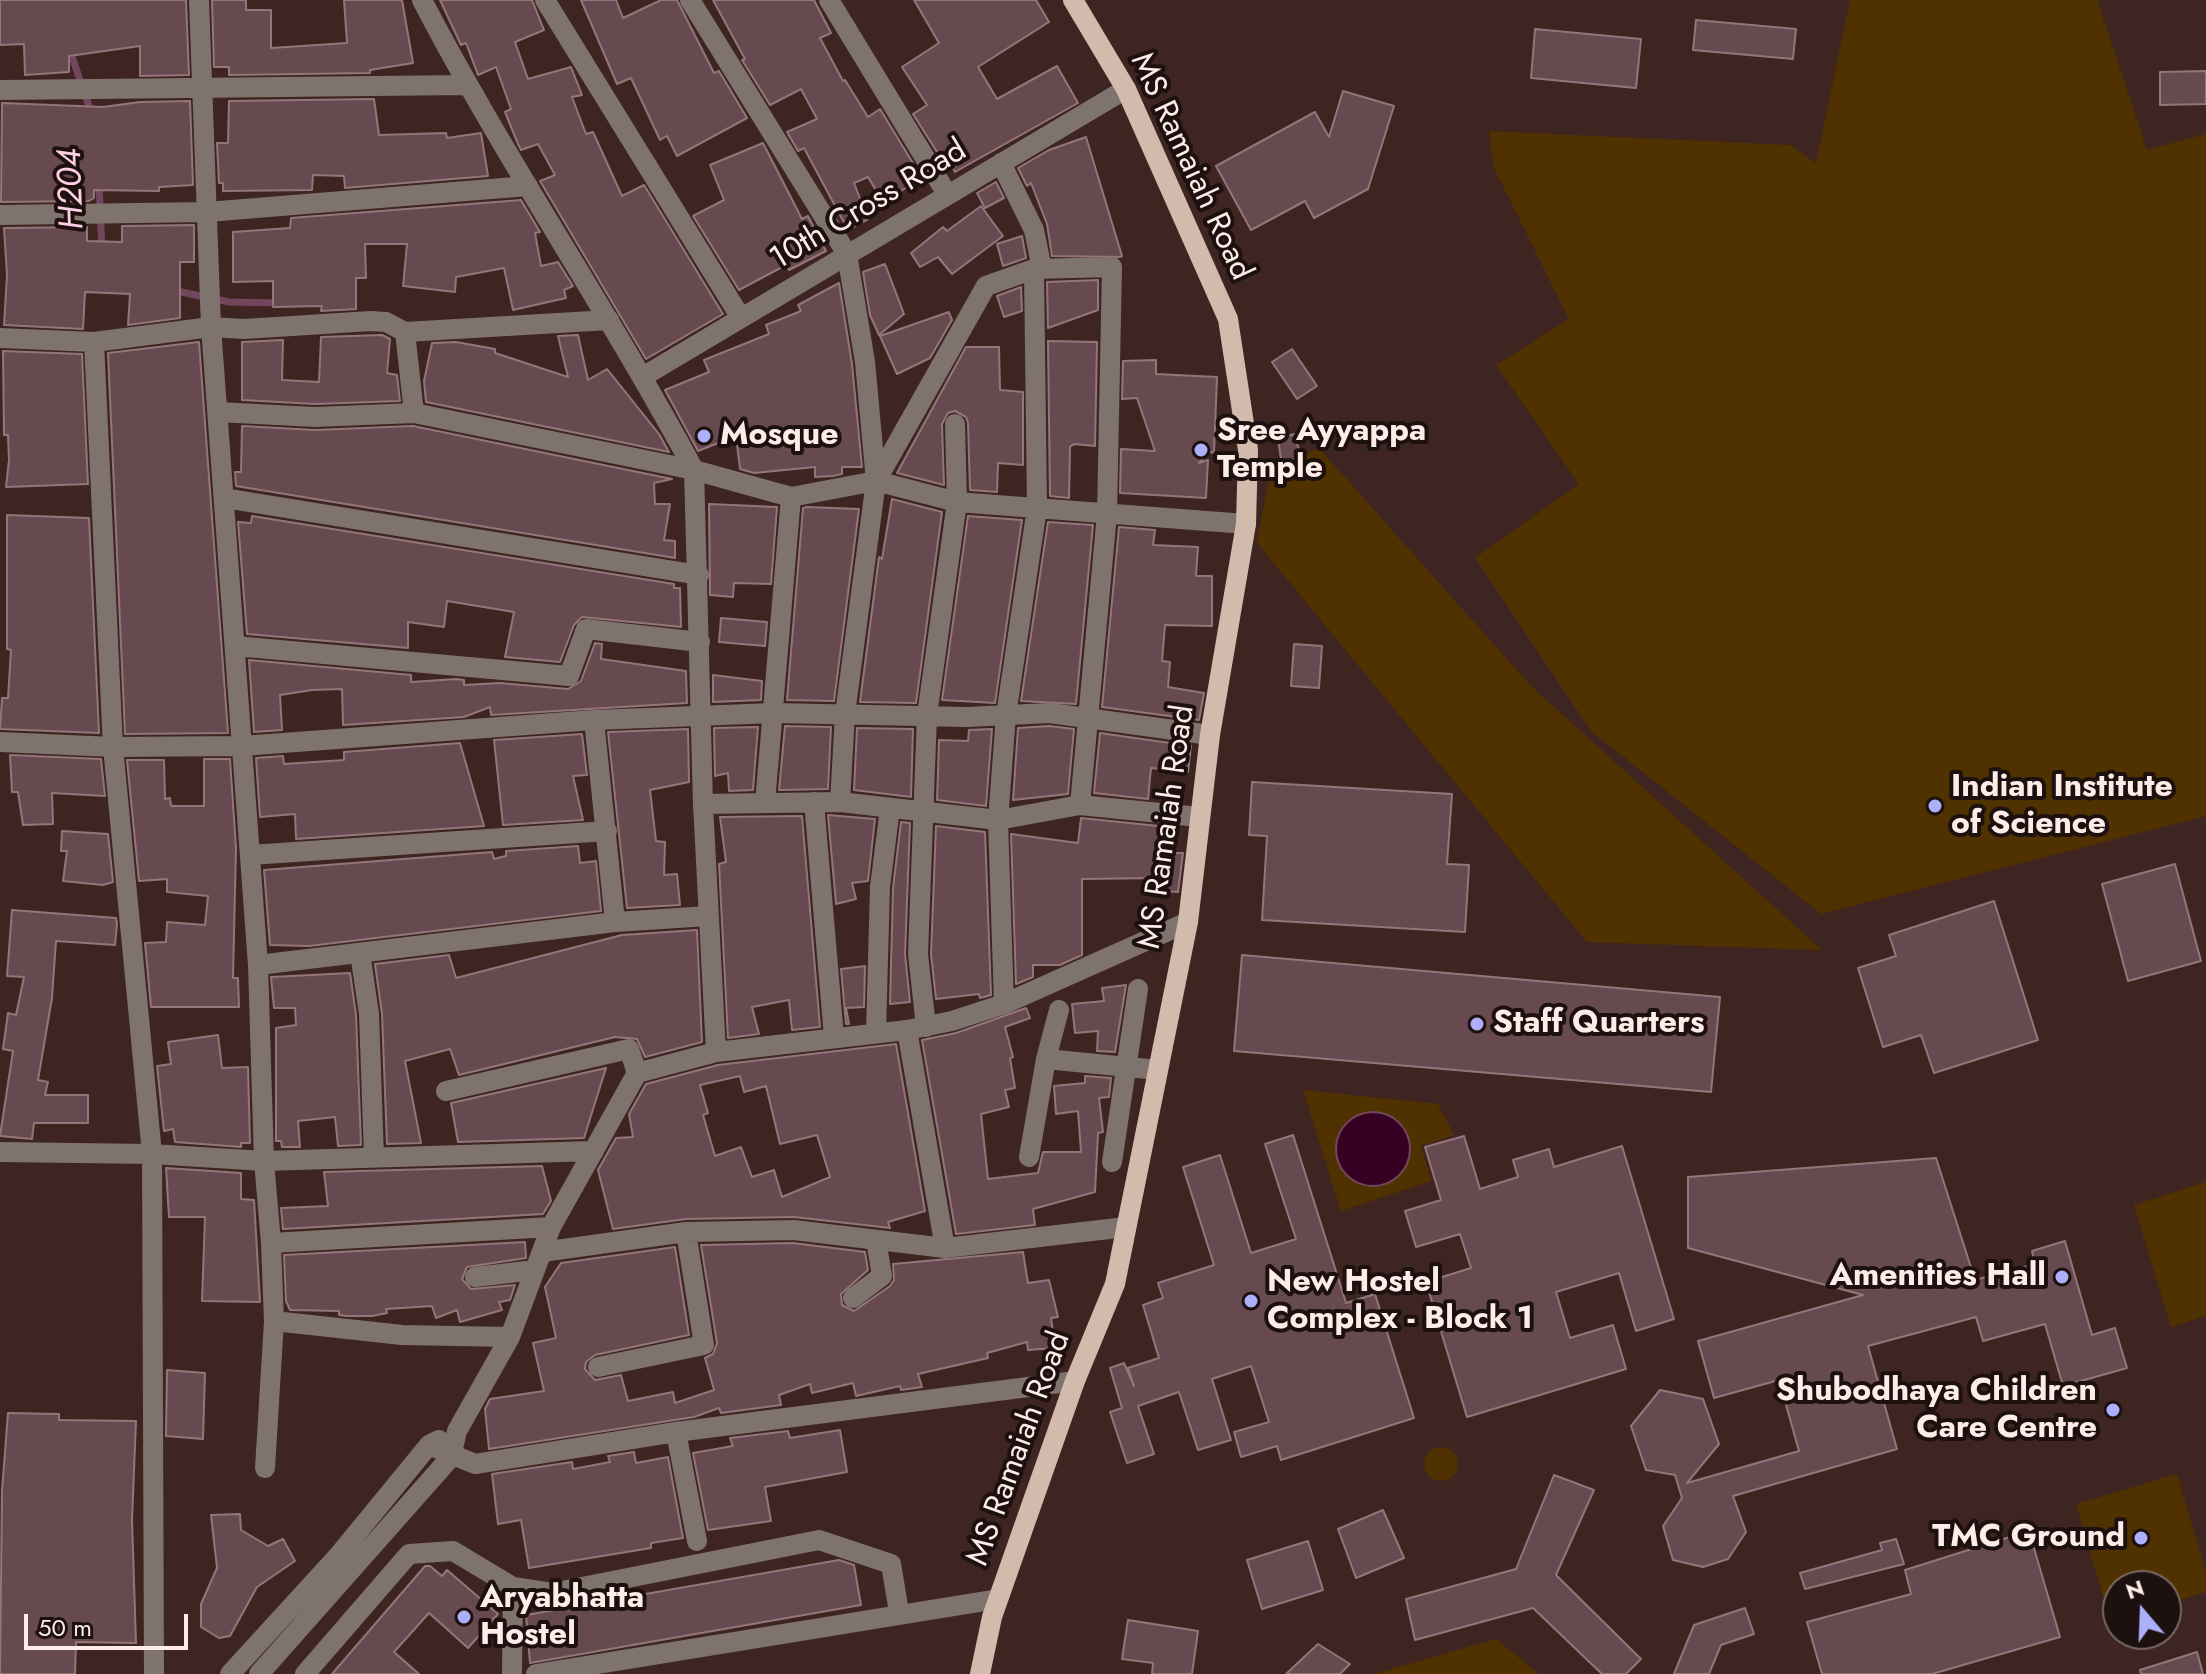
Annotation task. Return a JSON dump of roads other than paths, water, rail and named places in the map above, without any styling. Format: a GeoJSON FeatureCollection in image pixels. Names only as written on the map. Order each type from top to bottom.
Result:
{"type":"FeatureCollection","features":[{"type":"Feature","properties":{"kind":"main road","name":"MS Ramaiah Road"},"geometry":{"type":"LineString","coordinates":[[980,1674],[998,1599],[1075,1381],[1115,1284],[1188,922],[1210,735],[1246,524],[1248,450],[1228,319],[1126,89],[1073,0]]}},
{"type":"Feature","properties":{"kind":"street"},"geometry":{"type":"LineString","coordinates":[[199,0],[210,318],[258,965],[264,1161],[271,1243],[274,1321],[265,1468]]}},
{"type":"Feature","properties":{"kind":"street"},"geometry":{"type":"LineString","coordinates":[[422,0],[466,85],[644,376],[694,470],[703,804],[716,1052]]}},
{"type":"Feature","properties":{"kind":"street"},"geometry":{"type":"LineString","coordinates":[[545,0],[741,318]]}},
{"type":"Feature","properties":{"kind":"street"},"geometry":{"type":"LineString","coordinates":[[690,0],[847,254],[865,362],[876,481],[845,714],[840,802]]}},
{"type":"Feature","properties":{"kind":"street"},"geometry":{"type":"LineString","coordinates":[[829,0],[947,194]]}},
{"type":"Feature","properties":{"kind":"street"},"geometry":{"type":"LineString","coordinates":[[0,90],[466,85]]}},
{"type":"Feature","properties":{"kind":"street","name":"10th Cross Road"},"geometry":{"type":"LineString","coordinates":[[644,376],[1126,89]]}},
{"type":"Feature","properties":{"kind":"street"},"geometry":{"type":"LineString","coordinates":[[1001,163],[1034,230],[1038,269],[1037,508],[1006,715],[998,820],[1004,1004]]}},
{"type":"Feature","properties":{"kind":"street"},"geometry":{"type":"LineString","coordinates":[[0,215],[207,212],[528,186]]}},
{"type":"Feature","properties":{"kind":"street"},"geometry":{"type":"LineString","coordinates":[[876,481],[986,286],[1038,269],[1112,267],[1107,514],[1080,805]]}},
{"type":"Feature","properties":{"kind":"street"},"geometry":{"type":"LineString","coordinates":[[0,338],[94,342],[210,318],[244,329],[386,322],[405,332],[609,320]]}},
{"type":"Feature","properties":{"kind":"street"},"geometry":{"type":"LineString","coordinates":[[405,332],[414,413]]}},
{"type":"Feature","properties":{"kind":"street"},"geometry":{"type":"LineString","coordinates":[[94,342],[113,747],[152,1154],[154,1674]]}},
{"type":"Feature","properties":{"kind":"street"},"geometry":{"type":"LineString","coordinates":[[218,412],[315,417],[414,413],[694,470],[791,497],[876,481],[957,502],[1246,524]]}},
{"type":"Feature","properties":{"kind":"street"},"geometry":{"type":"LineString","coordinates":[[945,1248],[916,1029],[927,715],[957,502],[955,424]]}},
{"type":"Feature","properties":{"kind":"street"},"geometry":{"type":"LineString","coordinates":[[765,803],[791,497]]}},
{"type":"Feature","properties":{"kind":"street"},"geometry":{"type":"LineString","coordinates":[[224,498],[699,575]]}},
{"type":"Feature","properties":{"kind":"street"},"geometry":{"type":"LineString","coordinates":[[235,646],[569,676],[586,629],[700,642]]}},
{"type":"Feature","properties":{"kind":"street"},"geometry":{"type":"LineString","coordinates":[[0,742],[113,747],[242,746],[594,720],[774,713],[1050,713],[1210,735]]}},
{"type":"Feature","properties":{"kind":"street"},"geometry":{"type":"LineString","coordinates":[[594,720],[615,922]]}},
{"type":"Feature","properties":{"kind":"street"},"geometry":{"type":"LineString","coordinates":[[814,802],[834,1037]]}},
{"type":"Feature","properties":{"kind":"street"},"geometry":{"type":"LineString","coordinates":[[703,804],[840,802],[998,820],[1080,805],[1199,817]]}},
{"type":"Feature","properties":{"kind":"street"},"geometry":{"type":"LineString","coordinates":[[876,1032],[880,887],[890,808]]}},
{"type":"Feature","properties":{"kind":"street"},"geometry":{"type":"LineString","coordinates":[[250,855],[607,831]]}},
{"type":"Feature","properties":{"kind":"street"},"geometry":{"type":"LineString","coordinates":[[258,965],[615,922],[708,916]]}},
{"type":"Feature","properties":{"kind":"street"},"geometry":{"type":"LineString","coordinates":[[259,1674],[451,1457],[457,1431],[510,1337],[551,1227],[637,1073],[716,1052],[916,1029],[1004,1004],[1188,922]]}},
{"type":"Feature","properties":{"kind":"street"},"geometry":{"type":"LineString","coordinates":[[360,953],[369,1014],[374,1157]]}},
{"type":"Feature","properties":{"kind":"street"},"geometry":{"type":"LineString","coordinates":[[1112,1162],[1138,989]]}},
{"type":"Feature","properties":{"kind":"street"},"geometry":{"type":"LineString","coordinates":[[1029,1157],[1046,1059],[1059,1010]]}},
{"type":"Feature","properties":{"kind":"street"},"geometry":{"type":"LineString","coordinates":[[446,1091],[629,1049],[637,1073]]}},
{"type":"Feature","properties":{"kind":"street"},"geometry":{"type":"LineString","coordinates":[[1046,1059],[1158,1070]]}},
{"type":"Feature","properties":{"kind":"street"},"geometry":{"type":"LineString","coordinates":[[0,1152],[152,1154],[264,1161],[594,1151]]}},
{"type":"Feature","properties":{"kind":"street"},"geometry":{"type":"LineString","coordinates":[[271,1243],[551,1227]]}},
{"type":"Feature","properties":{"kind":"street"},"geometry":{"type":"LineString","coordinates":[[475,1277],[538,1261],[686,1232],[794,1230],[945,1248],[1126,1227]]}},
{"type":"Feature","properties":{"kind":"street"},"geometry":{"type":"LineString","coordinates":[[598,1367],[704,1345],[686,1232]]}},
{"type":"Feature","properties":{"kind":"street"},"geometry":{"type":"LineString","coordinates":[[853,1298],[882,1276],[876,1240]]}},
{"type":"Feature","properties":{"kind":"street"},"geometry":{"type":"LineString","coordinates":[[274,1321],[402,1335],[510,1337]]}},
{"type":"Feature","properties":{"kind":"street"},"geometry":{"type":"LineString","coordinates":[[429,1445],[451,1457],[475,1464],[676,1432],[1075,1381]]}},
{"type":"Feature","properties":{"kind":"street"},"geometry":{"type":"LineString","coordinates":[[230,1674],[338,1556],[429,1445],[457,1431]]}},
{"type":"Feature","properties":{"kind":"street"},"geometry":{"type":"LineString","coordinates":[[676,1432],[697,1541]]}},
{"type":"Feature","properties":{"kind":"street"},"geometry":{"type":"LineString","coordinates":[[305,1674],[409,1554],[453,1551],[513,1587],[552,1593],[819,1540],[891,1564],[899,1612]]}},
{"type":"Feature","properties":{"kind":"street"},"geometry":{"type":"LineString","coordinates":[[512,1674],[513,1587]]}},
{"type":"Feature","properties":{"kind":"street"},"geometry":{"type":"LineString","coordinates":[[536,1674],[899,1612],[998,1599]]}},
{"type":"Feature","properties":{"kind":"waterway","name":"H204"},"geometry":{"type":"LineString","coordinates":[[69,48],[91,112]]}},
{"type":"Feature","properties":{"kind":"waterway","name":"H204"},"geometry":{"type":"LineString","coordinates":[[99,183],[102,251]]}},
{"type":"Feature","properties":{"kind":"waterway","name":"H204"},"geometry":{"type":"LineString","coordinates":[[172,290],[229,302],[283,303]]}},
{"type":"Feature","properties":{"kind":"place","name":"Mosque"},"geometry":{"type":"Point","coordinates":[704,436]}},
{"type":"Feature","properties":{"kind":"place","name":"Sree Ayyappa Temple"},"geometry":{"type":"Point","coordinates":[1201,450]}},
{"type":"Feature","properties":{"kind":"place","name":"Indian Institute of Science"},"geometry":{"type":"Point","coordinates":[1935,806]}},
{"type":"Feature","properties":{"kind":"place","name":"Staff Quarters"},"geometry":{"type":"Point","coordinates":[1477,1024]}},
{"type":"Feature","properties":{"kind":"place","name":"Amenities Hall"},"geometry":{"type":"Point","coordinates":[2062,1277]}},
{"type":"Feature","properties":{"kind":"place","name":"New Hostel Complex - Block 1"},"geometry":{"type":"Point","coordinates":[1251,1301]}},
{"type":"Feature","properties":{"kind":"place","name":"Shubodhaya Children Care Centre"},"geometry":{"type":"Point","coordinates":[2113,1410]}},
{"type":"Feature","properties":{"kind":"place","name":"TMC Ground"},"geometry":{"type":"Point","coordinates":[2141,1538]}},
{"type":"Feature","properties":{"kind":"place","name":"Aryabhatta Hostel"},"geometry":{"type":"Point","coordinates":[464,1617]}}]}
